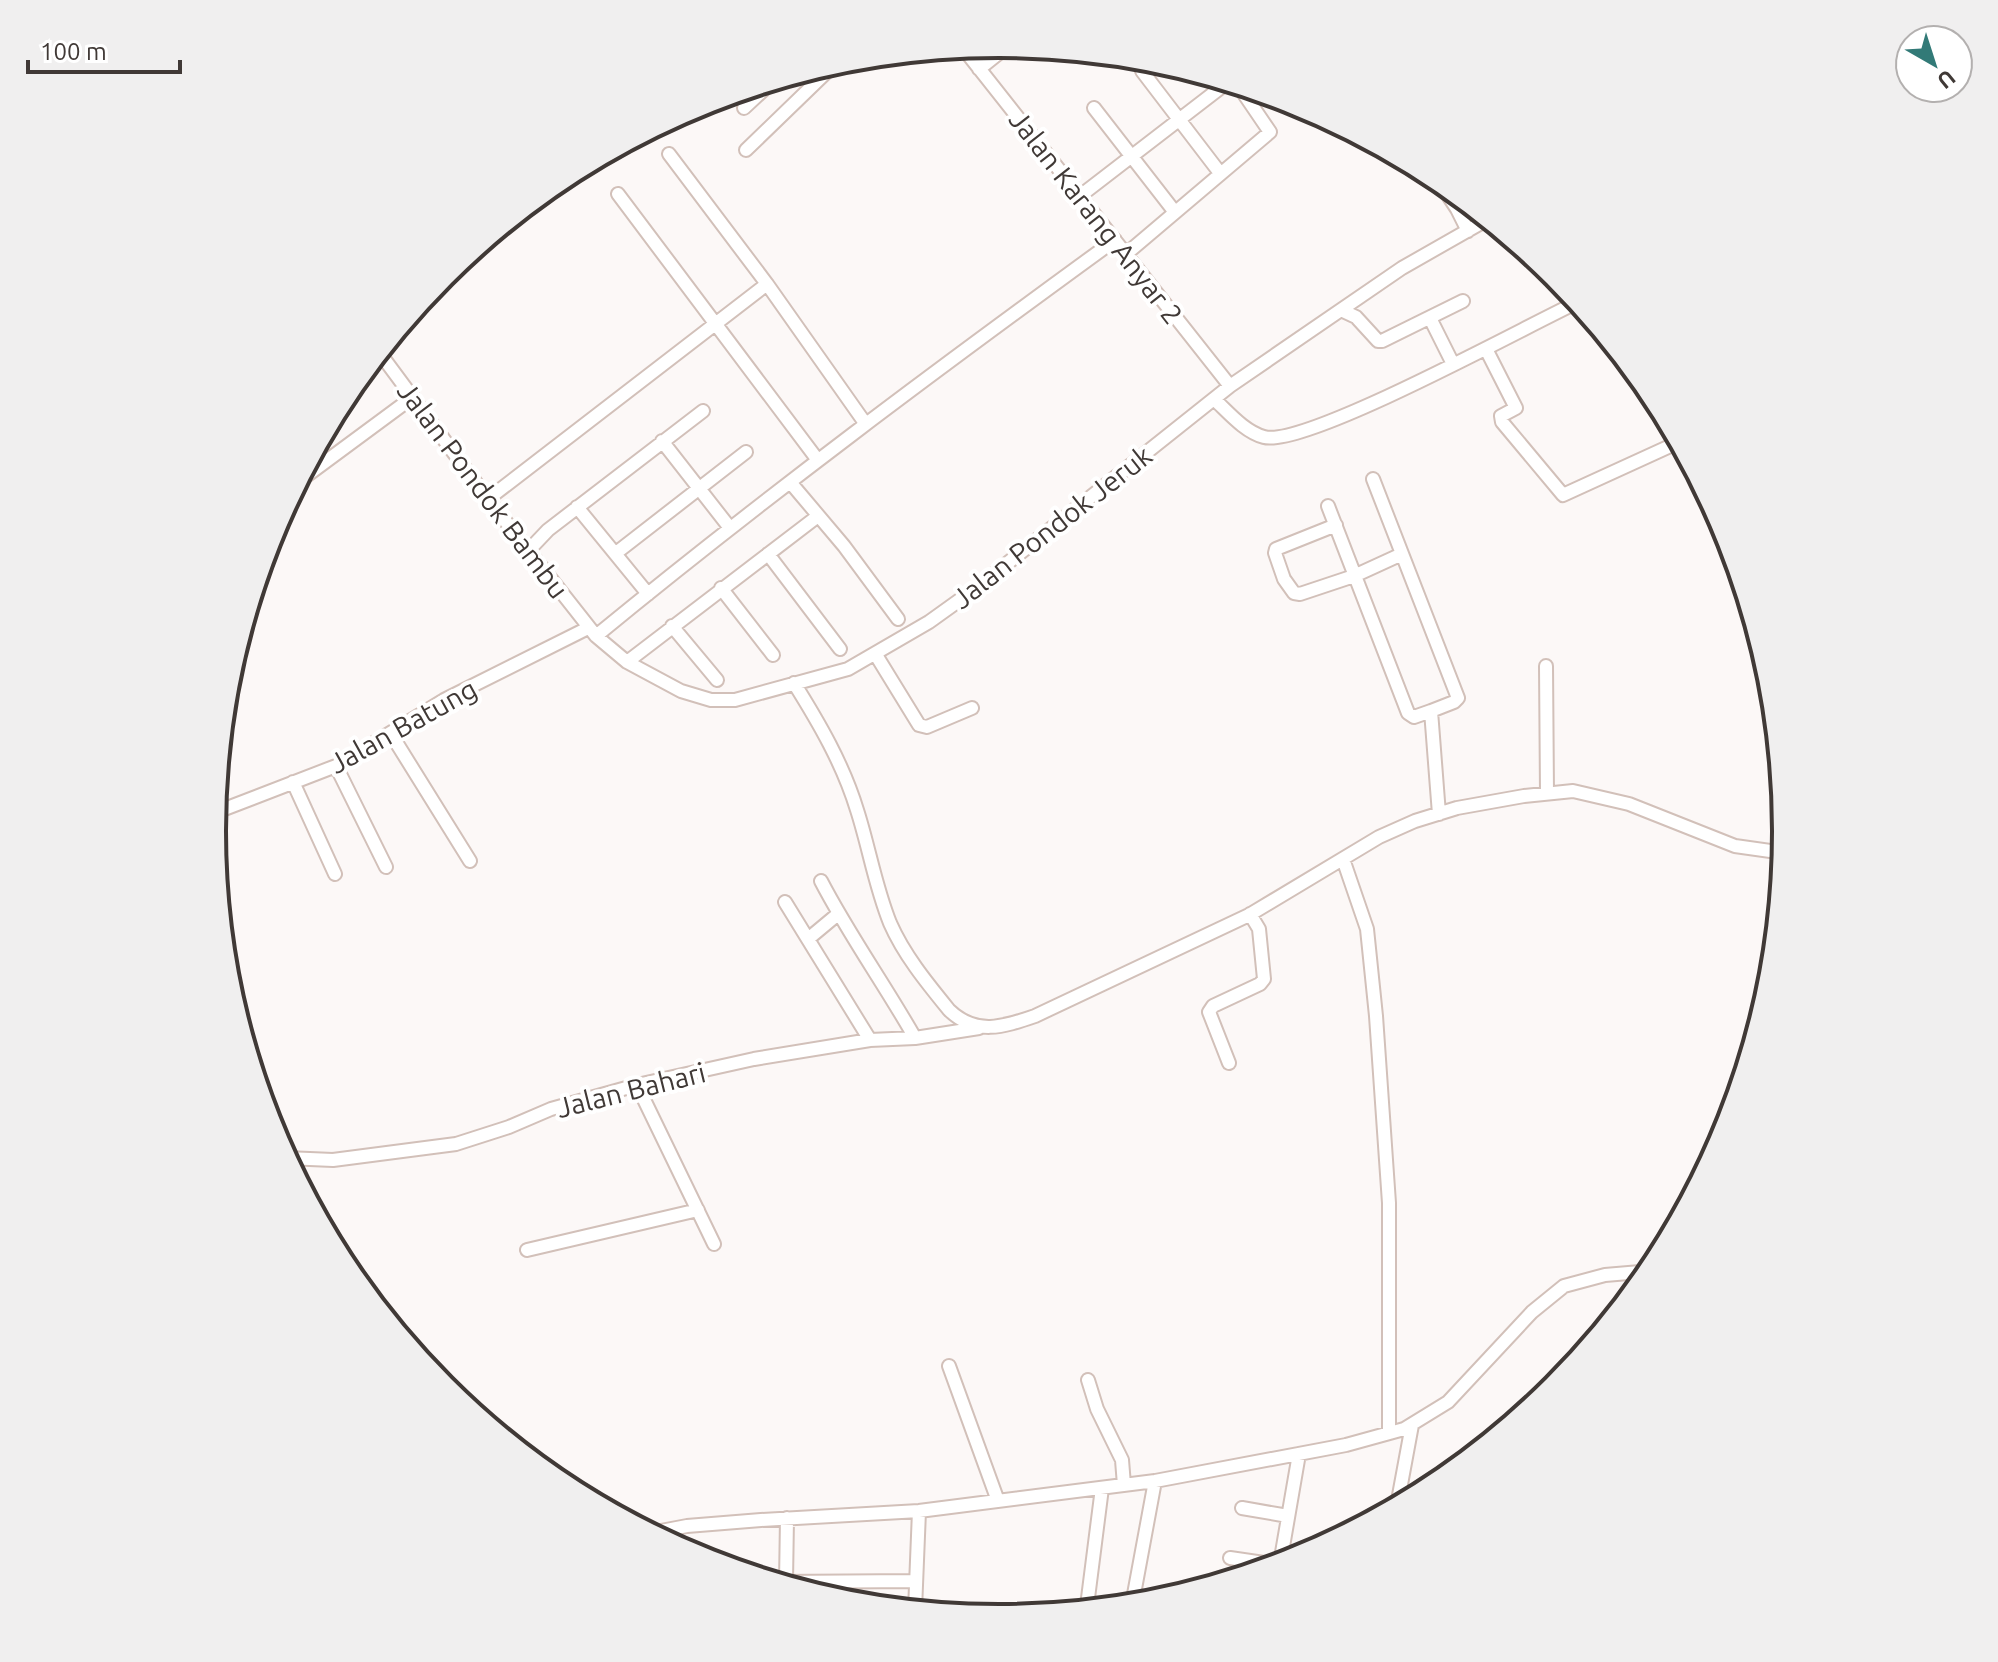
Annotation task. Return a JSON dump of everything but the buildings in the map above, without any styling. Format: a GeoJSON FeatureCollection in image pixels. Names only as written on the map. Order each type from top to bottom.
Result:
{"type":"FeatureCollection","features":[{"type":"Feature","properties":{"kind":"street"},"geometry":{"type":"LineString","coordinates":[[979,69],[992,58]]}},
{"type":"Feature","properties":{"kind":"street","name":"Jalan Karang Anyar 2"},"geometry":{"type":"LineString","coordinates":[[971,59],[1230,386]]}},
{"type":"Feature","properties":{"kind":"street"},"geometry":{"type":"LineString","coordinates":[[1143,72],[1220,173]]}},
{"type":"Feature","properties":{"kind":"street"},"geometry":{"type":"LineString","coordinates":[[746,150],[819,80]]}},
{"type":"Feature","properties":{"kind":"street"},"geometry":{"type":"LineString","coordinates":[[1080,196],[1218,90]]}},
{"type":"Feature","properties":{"kind":"street"},"geometry":{"type":"LineString","coordinates":[[744,108],[755,98]]}},
{"type":"Feature","properties":{"kind":"street"},"geometry":{"type":"LineString","coordinates":[[1126,254],[1270,132],[1248,99]]}},
{"type":"Feature","properties":{"kind":"street"},"geometry":{"type":"LineString","coordinates":[[1094,108],[1174,211]]}},
{"type":"Feature","properties":{"kind":"street"},"geometry":{"type":"LineString","coordinates":[[669,154],[767,284],[865,423]]}},
{"type":"Feature","properties":{"kind":"street"},"geometry":{"type":"LineString","coordinates":[[618,194],[817,459]]}},
{"type":"Feature","properties":{"kind":"street"},"geometry":{"type":"LineString","coordinates":[[1457,208],[1468,231]]}},
{"type":"Feature","properties":{"kind":"street","name":"Jalan Pondok Jeruk"},"geometry":{"type":"LineString","coordinates":[[592,632],[627,662],[681,691],[711,700],[735,700],[848,669],[929,622],[975,589],[1230,386],[1402,268],[1478,225]]}},
{"type":"Feature","properties":{"kind":"street","name":"Jalan Batung"},"geometry":{"type":"LineString","coordinates":[[227,808],[336,766],[444,700],[592,632],[648,594],[865,423],[1115,240]]}},
{"type":"Feature","properties":{"kind":"street"},"geometry":{"type":"LineString","coordinates":[[488,499],[767,284]]}},
{"type":"Feature","properties":{"kind":"street"},"geometry":{"type":"LineString","coordinates":[[1341,310],[1356,317],[1378,341],[1391,338],[1463,301]]}},
{"type":"Feature","properties":{"kind":"street"},"geometry":{"type":"LineString","coordinates":[[1215,400],[1247,428],[1264,437],[1284,438],[1318,427],[1567,307]]}},
{"type":"Feature","properties":{"kind":"street"},"geometry":{"type":"LineString","coordinates":[[1430,318],[1453,364]]}},
{"type":"Feature","properties":{"kind":"street"},"geometry":{"type":"LineString","coordinates":[[1486,349],[1516,408],[1500,417],[1502,422],[1563,495],[1669,447]]}},
{"type":"Feature","properties":{"kind":"street","name":"Jalan Pondok Bambu"},"geometry":{"type":"LineString","coordinates":[[386,361],[592,632]]}},
{"type":"Feature","properties":{"kind":"street"},"geometry":{"type":"LineString","coordinates":[[317,468],[413,397]]}},
{"type":"Feature","properties":{"kind":"street"},"geometry":{"type":"LineString","coordinates":[[528,551],[548,530],[703,411]]}},
{"type":"Feature","properties":{"kind":"street"},"geometry":{"type":"LineString","coordinates":[[662,441],[730,528]]}},
{"type":"Feature","properties":{"kind":"street"},"geometry":{"type":"LineString","coordinates":[[616,553],[746,452]]}},
{"type":"Feature","properties":{"kind":"street"},"geometry":{"type":"LineString","coordinates":[[1328,506],[1408,713],[1414,717],[1454,702],[1458,698],[1373,479]]}},
{"type":"Feature","properties":{"kind":"street"},"geometry":{"type":"LineString","coordinates":[[790,482],[844,546],[898,619]]}},
{"type":"Feature","properties":{"kind":"street"},"geometry":{"type":"LineString","coordinates":[[577,507],[648,594]]}},
{"type":"Feature","properties":{"kind":"street"},"geometry":{"type":"LineString","coordinates":[[627,662],[818,516]]}},
{"type":"Feature","properties":{"kind":"street"},"geometry":{"type":"LineString","coordinates":[[1336,525],[1276,549],[1290,590],[1300,594],[1354,576],[1402,554]]}},
{"type":"Feature","properties":{"kind":"street"},"geometry":{"type":"LineString","coordinates":[[768,554],[840,649]]}},
{"type":"Feature","properties":{"kind":"street"},"geometry":{"type":"LineString","coordinates":[[721,588],[773,655]]}},
{"type":"Feature","properties":{"kind":"street"},"geometry":{"type":"LineString","coordinates":[[672,626],[717,680]]}},
{"type":"Feature","properties":{"kind":"street"},"geometry":{"type":"LineString","coordinates":[[876,655],[919,725],[927,727],[972,708]]}},
{"type":"Feature","properties":{"kind":"street"},"geometry":{"type":"LineString","coordinates":[[1546,666],[1547,793]]}},
{"type":"Feature","properties":{"kind":"street"},"geometry":{"type":"LineString","coordinates":[[794,683],[824,731],[857,808],[877,885],[897,936],[949,1010],[956,1017],[979,1028]]}},
{"type":"Feature","properties":{"kind":"street"},"geometry":{"type":"LineString","coordinates":[[1431,711],[1439,814]]}},
{"type":"Feature","properties":{"kind":"street"},"geometry":{"type":"LineString","coordinates":[[391,734],[470,861]]}},
{"type":"Feature","properties":{"kind":"street"},"geometry":{"type":"LineString","coordinates":[[336,766],[386,867]]}},
{"type":"Feature","properties":{"kind":"street"},"geometry":{"type":"LineString","coordinates":[[293,782],[335,874]]}},
{"type":"Feature","properties":{"kind":"street","name":"Jalan Bahari"},"geometry":{"type":"LineString","coordinates":[[299,1159],[333,1160],[456,1144],[551,1109],[637,1085],[754,1059],[870,1040],[997,1028],[1035,1016],[1250,914],[1379,837],[1439,814],[1547,793],[1573,791],[1607,797],[1735,846],[1771,851]]}},
{"type":"Feature","properties":{"kind":"street"},"geometry":{"type":"LineString","coordinates":[[1343,859],[1367,929],[1376,1016],[1389,1203],[1389,1433]]}},
{"type":"Feature","properties":{"kind":"street"},"geometry":{"type":"LineString","coordinates":[[821,881],[915,1038]]}},
{"type":"Feature","properties":{"kind":"street"},"geometry":{"type":"LineString","coordinates":[[785,902],[870,1040]]}},
{"type":"Feature","properties":{"kind":"street"},"geometry":{"type":"LineString","coordinates":[[808,939],[838,914]]}},
{"type":"Feature","properties":{"kind":"street"},"geometry":{"type":"LineString","coordinates":[[1229,1063],[1209,1012],[1213,1006],[1260,984],[1264,979],[1259,929],[1250,914]]}},
{"type":"Feature","properties":{"kind":"street"},"geometry":{"type":"LineString","coordinates":[[637,1085],[714,1244]]}},
{"type":"Feature","properties":{"kind":"street"},"geometry":{"type":"LineString","coordinates":[[527,1250],[698,1210]]}},
{"type":"Feature","properties":{"kind":"street"},"geometry":{"type":"LineString","coordinates":[[669,1529],[787,1518],[919,1511],[1155,1481],[1346,1445],[1412,1425],[1448,1402],[1554,1292],[1591,1277],[1633,1273]]}},
{"type":"Feature","properties":{"kind":"street"},"geometry":{"type":"LineString","coordinates":[[949,1366],[998,1501]]}},
{"type":"Feature","properties":{"kind":"street"},"geometry":{"type":"LineString","coordinates":[[1088,1380],[1097,1409],[1122,1460],[1124,1485]]}},
{"type":"Feature","properties":{"kind":"street"},"geometry":{"type":"LineString","coordinates":[[1400,1491],[1412,1425]]}},
{"type":"Feature","properties":{"kind":"street"},"geometry":{"type":"LineString","coordinates":[[1282,1550],[1299,1454]]}},
{"type":"Feature","properties":{"kind":"street"},"geometry":{"type":"LineString","coordinates":[[1135,1591],[1155,1481]]}},
{"type":"Feature","properties":{"kind":"street"},"geometry":{"type":"LineString","coordinates":[[1088,1598],[1102,1488]]}},
{"type":"Feature","properties":{"kind":"street"},"geometry":{"type":"LineString","coordinates":[[1242,1508],[1288,1516]]}},
{"type":"Feature","properties":{"kind":"street"},"geometry":{"type":"LineString","coordinates":[[915,1599],[919,1511]]}},
{"type":"Feature","properties":{"kind":"street"},"geometry":{"type":"LineString","coordinates":[[782,1573],[787,1518]]}},
{"type":"Feature","properties":{"kind":"street"},"geometry":{"type":"LineString","coordinates":[[1230,1558],[1253,1561]]}},
{"type":"Feature","properties":{"kind":"street"},"geometry":{"type":"LineString","coordinates":[[816,1582],[916,1581]]}}]}
